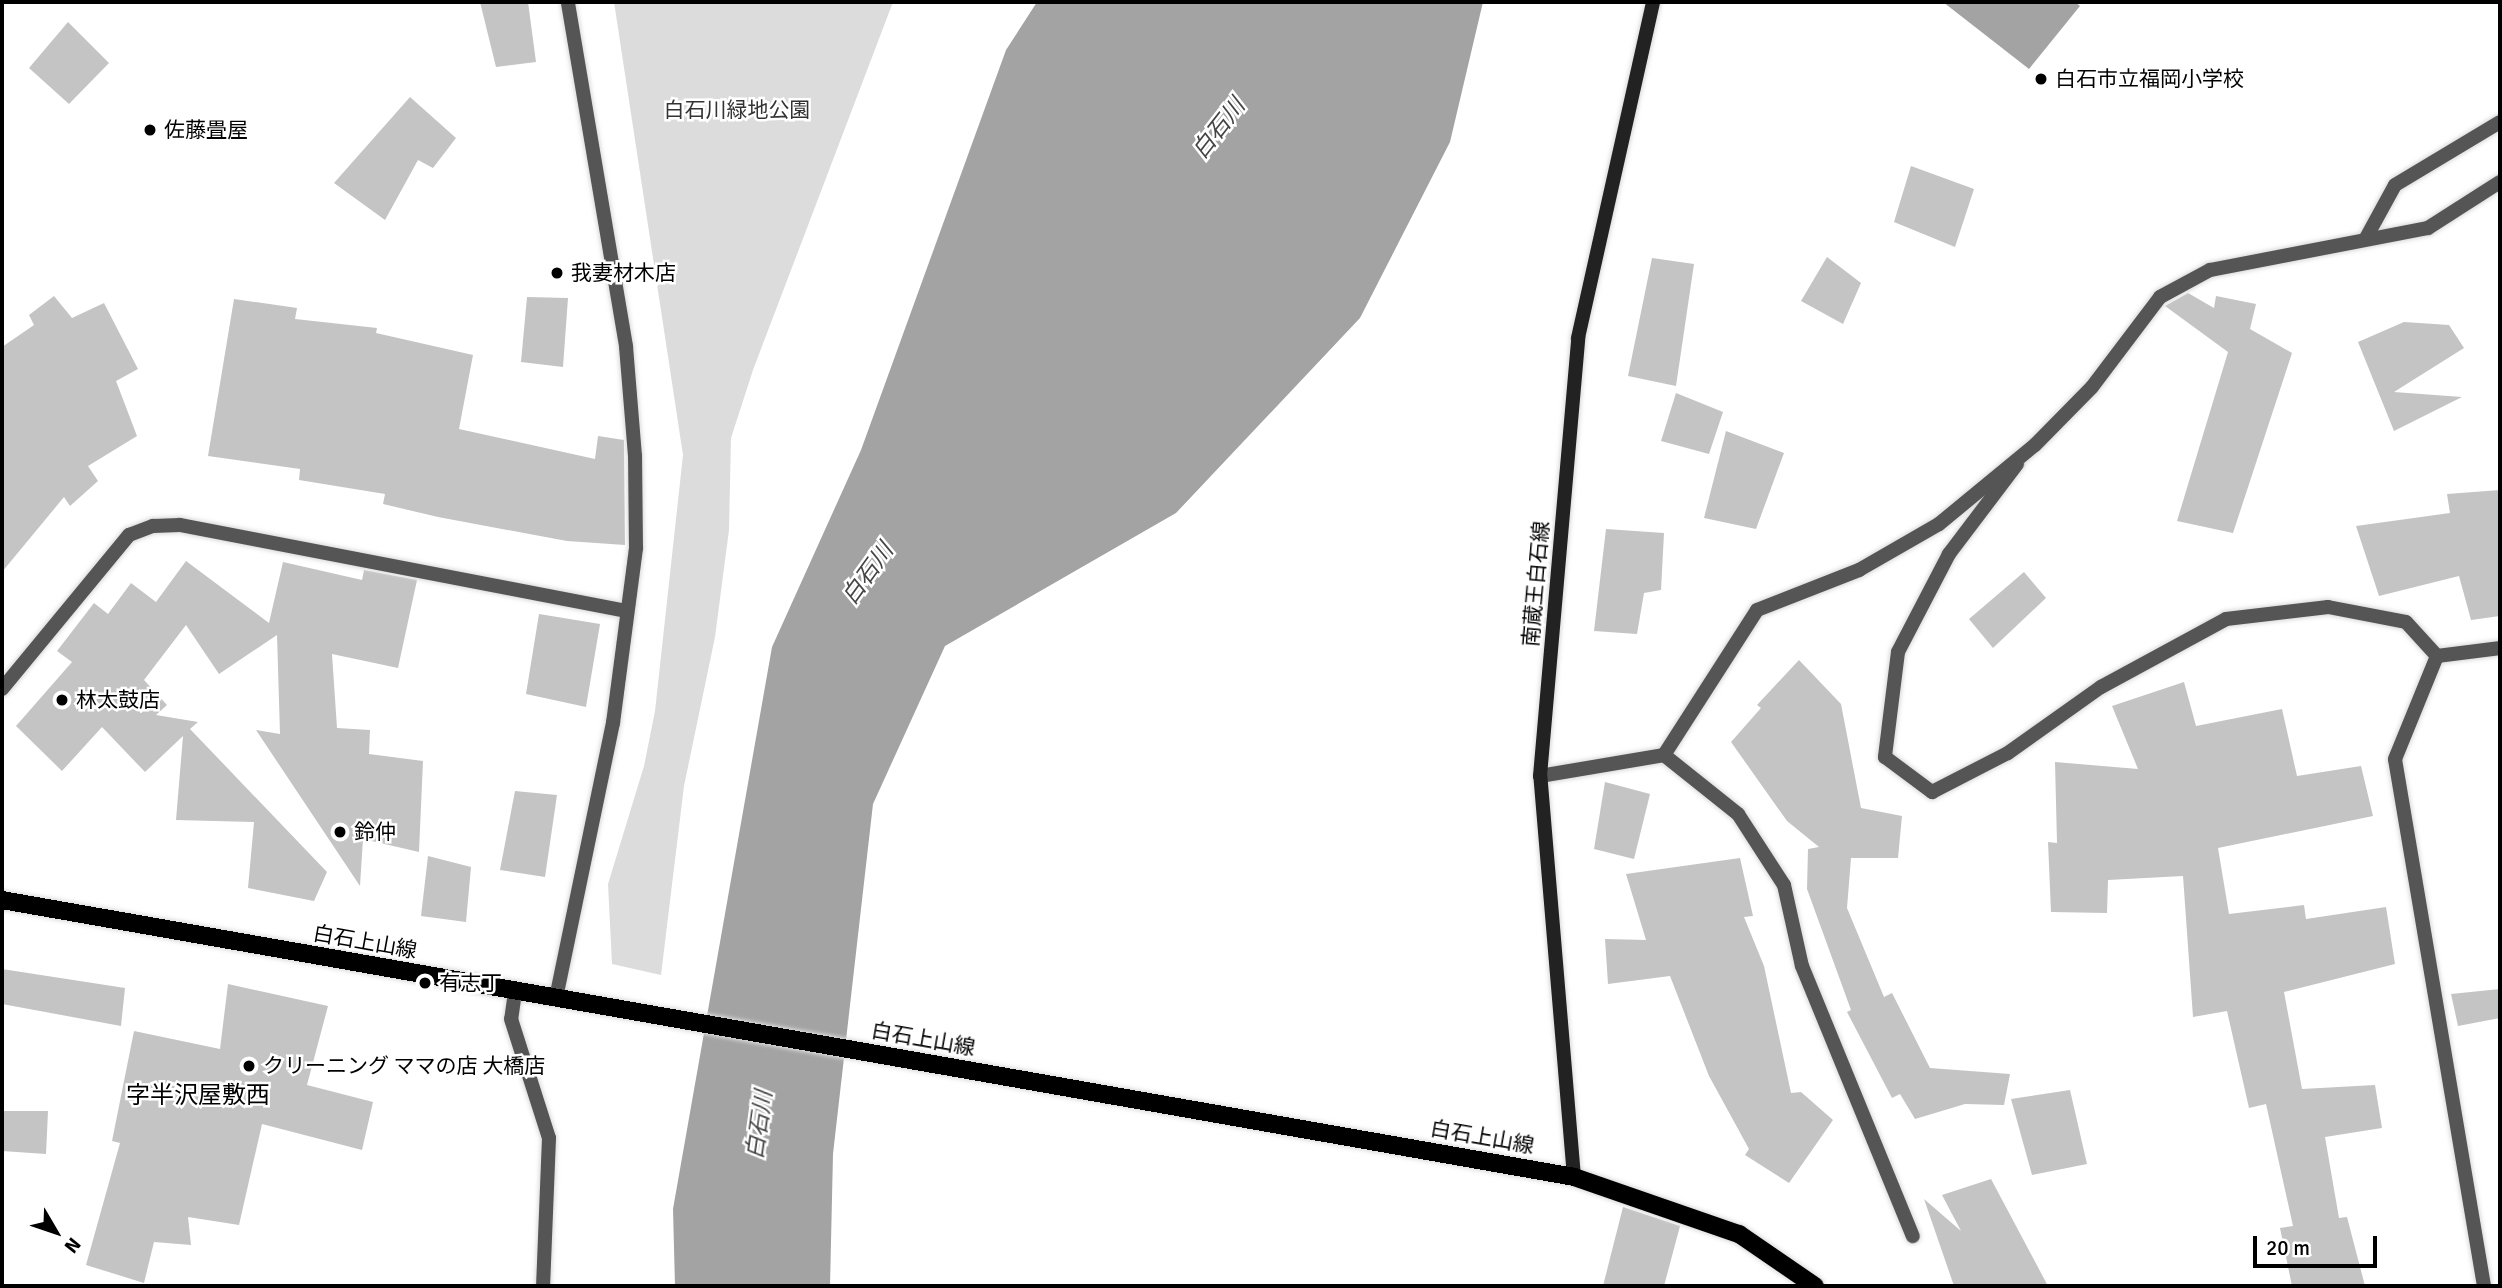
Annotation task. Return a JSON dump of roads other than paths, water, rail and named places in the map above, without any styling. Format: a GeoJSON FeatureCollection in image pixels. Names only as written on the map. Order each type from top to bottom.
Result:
{"type":"FeatureCollection","features":[{"type":"Feature","properties":{"kind":"main road","name":"南蔵王白石線"},"geometry":{"type":"LineString","coordinates":[[1574,1177],[1540,776],[1578,338],[1653,2]]}},
{"type":"Feature","properties":{"kind":"main road","name":"白石上山線"},"geometry":{"type":"LineString","coordinates":[[2,900],[1574,1177],[1739,1234],[1815,1286]]}},
{"type":"Feature","properties":{"kind":"street"},"geometry":{"type":"LineString","coordinates":[[556,999],[613,723],[636,535],[626,346],[568,2]]}},
{"type":"Feature","properties":{"kind":"street"},"geometry":{"type":"LineString","coordinates":[[2366,238],[2395,185],[2500,122]]}},
{"type":"Feature","properties":{"kind":"street"},"geometry":{"type":"LineString","coordinates":[[1540,776],[1664,755],[1757,610],[1859,570],[1939,524],[2025,453],[2092,387],[2160,298],[2210,270],[2428,228],[2500,182]]}},
{"type":"Feature","properties":{"kind":"street"},"geometry":{"type":"LineString","coordinates":[[2025,453],[1949,554],[1898,652],[1885,758],[1932,792],[2008,753],[2101,687],[2226,619],[2328,607],[2406,622],[2437,656]]}},
{"type":"Feature","properties":{"kind":"street"},"geometry":{"type":"LineString","coordinates":[[2,689],[129,535],[153,526],[180,525],[627,611]]}},
{"type":"Feature","properties":{"kind":"street"},"geometry":{"type":"LineString","coordinates":[[2437,656],[2500,648]]}},
{"type":"Feature","properties":{"kind":"street"},"geometry":{"type":"LineString","coordinates":[[2437,656],[2395,759],[2484,1286]]}},
{"type":"Feature","properties":{"kind":"street"},"geometry":{"type":"LineString","coordinates":[[1664,755],[1738,814],[1783,886],[1802,966],[1913,1236]]}},
{"type":"Feature","properties":{"kind":"street"},"geometry":{"type":"LineString","coordinates":[[515,992],[512,1019],[549,1138],[543,1286]]}},
{"type":"Feature","properties":{"kind":"water","name":"白石川"},"geometry":{"type":"Polygon","coordinates":[[[1037,2],[1483,2],[1450,142],[1360,318],[1176,513],[945,646],[873,804],[833,1154],[830,1286],[675,1286],[673,1209],[772,647],[861,450],[1006,50],[1037,2]]]}},
{"type":"Feature","properties":{"kind":"water"},"geometry":{"type":"Polygon","coordinates":[[[1943,2],[2075,2],[2080,6],[2029,69],[1943,2]]]}},
{"type":"Feature","properties":{"kind":"place","name":"白石市立福岡小学校"},"geometry":{"type":"Point","coordinates":[2041,79]}},
{"type":"Feature","properties":{"kind":"place","name":"佐藤畳屋"},"geometry":{"type":"Point","coordinates":[150,130]}},
{"type":"Feature","properties":{"kind":"place","name":"我妻材木店"},"geometry":{"type":"Point","coordinates":[557,273]}},
{"type":"Feature","properties":{"kind":"place","name":"林太鼓店"},"geometry":{"type":"Point","coordinates":[62,700]}},
{"type":"Feature","properties":{"kind":"place","name":"鈴仲"},"geometry":{"type":"Point","coordinates":[340,832]}},
{"type":"Feature","properties":{"kind":"place","name":"有志丁"},"geometry":{"type":"Point","coordinates":[425,983]}},
{"type":"Feature","properties":{"kind":"place","name":"クリーニング ママの店 大橋店"},"geometry":{"type":"Point","coordinates":[249,1066]}},
{"type":"Feature","properties":{"kind":"district","name":"字半沢屋敷西"},"geometry":{"type":"Point","coordinates":[198,1096]}},
{"type":"Feature","properties":{"kind":"park label","name":"白石川緑地公園"},"geometry":{"type":"Point","coordinates":[737,110]}}]}
